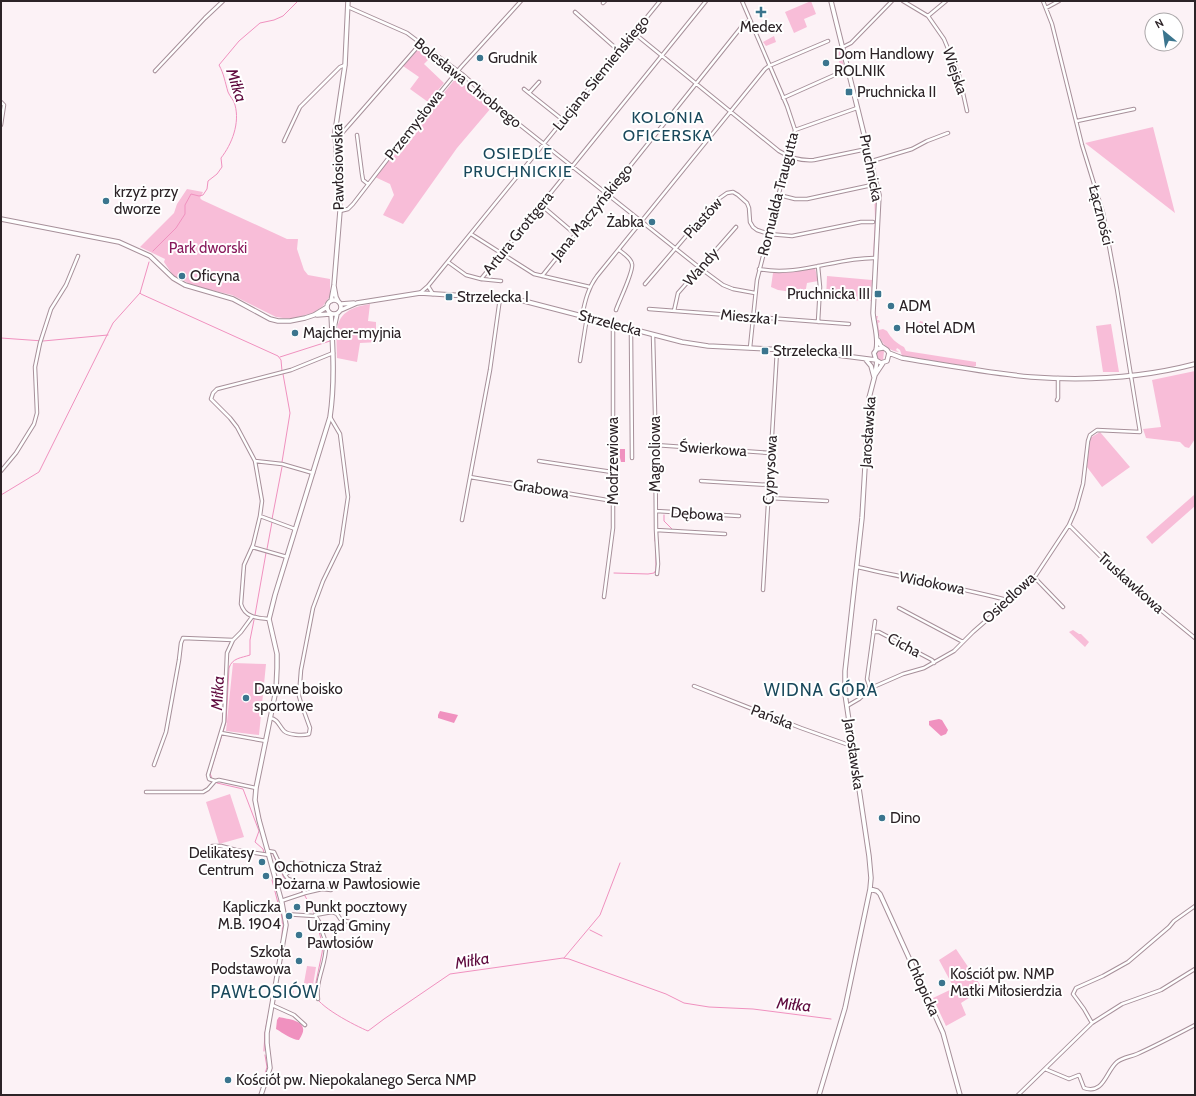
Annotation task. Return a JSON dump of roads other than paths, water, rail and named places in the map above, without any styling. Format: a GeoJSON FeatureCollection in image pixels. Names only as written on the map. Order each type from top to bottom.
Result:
{"type":"FeatureCollection","features":[{"type":"Feature","properties":{"kind":"street"},"geometry":{"type":"LineString","coordinates":[[155,71],[223,1]]}},
{"type":"Feature","properties":{"kind":"street","name":"Pawłosiowska"},"geometry":{"type":"LineString","coordinates":[[331,301],[334,285],[340,211],[335,141],[345,65],[348,1]]}},
{"type":"Feature","properties":{"kind":"street","name":"Przemysłowa"},"geometry":{"type":"LineString","coordinates":[[340,211],[348,209],[353,204],[457,71],[521,1]]}},
{"type":"Feature","properties":{"kind":"street","name":"Lucjana Siemieńskiego"},"geometry":{"type":"LineString","coordinates":[[420,293],[428,286],[448,262],[543,143],[660,1]]}},
{"type":"Feature","properties":{"kind":"street","name":"Artura Grottgera"},"geometry":{"type":"LineString","coordinates":[[481,279],[706,1]]}},
{"type":"Feature","properties":{"kind":"street","name":"Romualda Traugutta"},"geometry":{"type":"LineString","coordinates":[[742,1],[795,130],[759,269],[755,293],[750,348]]}},
{"type":"Feature","properties":{"kind":"street","name":"Pruchnicka"},"geometry":{"type":"LineString","coordinates":[[831,1],[879,194],[874,315],[877,339],[875,352]]}},
{"type":"Feature","properties":{"kind":"street"},"geometry":{"type":"LineString","coordinates":[[842,47],[851,43],[892,1]]}},
{"type":"Feature","properties":{"kind":"street","name":"Wiejska"},"geometry":{"type":"LineString","coordinates":[[903,1],[928,16],[944,39],[954,60],[962,86],[967,111]]}},
{"type":"Feature","properties":{"kind":"street"},"geometry":{"type":"LineString","coordinates":[[928,16],[946,1]]}},
{"type":"Feature","properties":{"kind":"street","name":"Łączności"},"geometry":{"type":"LineString","coordinates":[[1043,1],[1052,24],[1076,121],[1103,213],[1132,376],[1140,432],[1097,430]]}},
{"type":"Feature","properties":{"kind":"street"},"geometry":{"type":"LineString","coordinates":[[1046,8],[1059,1]]}},
{"type":"Feature","properties":{"kind":"street","name":"Bolesława Chrobrego"},"geometry":{"type":"LineString","coordinates":[[348,7],[395,27],[422,44],[606,194],[700,268],[723,285],[733,289],[755,293]]}},
{"type":"Feature","properties":{"kind":"street"},"geometry":{"type":"LineString","coordinates":[[575,12],[619,51]]}},
{"type":"Feature","properties":{"kind":"street","name":"Jana Mączyńskiego"},"geometry":{"type":"LineString","coordinates":[[542,276],[606,194],[743,25],[750,20]]}},
{"type":"Feature","properties":{"kind":"street"},"geometry":{"type":"LineString","coordinates":[[634,33],[779,151],[789,157],[814,160],[862,150]]}},
{"type":"Feature","properties":{"kind":"street"},"geometry":{"type":"LineString","coordinates":[[582,316],[590,287],[597,276],[765,69],[828,41]]}},
{"type":"Feature","properties":{"kind":"street"},"geometry":{"type":"LineString","coordinates":[[335,141],[422,44]]}},
{"type":"Feature","properties":{"kind":"street"},"geometry":{"type":"LineString","coordinates":[[284,141],[300,107],[340,67],[345,65]]}},
{"type":"Feature","properties":{"kind":"street"},"geometry":{"type":"LineString","coordinates":[[783,98],[848,69]]}},
{"type":"Feature","properties":{"kind":"street"},"geometry":{"type":"LineString","coordinates":[[529,93],[539,82]]}},
{"type":"Feature","properties":{"kind":"street"},"geometry":{"type":"LineString","coordinates":[[524,89],[563,120]]}},
{"type":"Feature","properties":{"kind":"street"},"geometry":{"type":"LineString","coordinates":[[1,102],[4,105],[1,125]]}},
{"type":"Feature","properties":{"kind":"street"},"geometry":{"type":"LineString","coordinates":[[795,130],[858,108]]}},
{"type":"Feature","properties":{"kind":"street"},"geometry":{"type":"LineString","coordinates":[[1076,121],[1134,109]]}},
{"type":"Feature","properties":{"kind":"street"},"geometry":{"type":"LineString","coordinates":[[872,161],[912,149],[927,141],[948,133]]}},
{"type":"Feature","properties":{"kind":"street"},"geometry":{"type":"LineString","coordinates":[[357,135],[363,180],[368,184]]}},
{"type":"Feature","properties":{"kind":"street"},"geometry":{"type":"LineString","coordinates":[[779,195],[795,199],[807,199],[872,185]]}},
{"type":"Feature","properties":{"kind":"street","name":"Piastów"},"geometry":{"type":"LineString","coordinates":[[645,284],[717,200],[727,193],[734,192],[743,198],[749,208],[750,222],[753,227],[769,234],[792,236],[861,222],[873,222]]}},
{"type":"Feature","properties":{"kind":"street"},"geometry":{"type":"LineString","coordinates":[[541,205],[575,234]]}},
{"type":"Feature","properties":{"kind":"street"},"geometry":{"type":"LineString","coordinates":[[1,219],[119,242],[150,256],[173,278],[185,285],[233,299],[270,319],[290,322],[314,315],[337,314]]}},
{"type":"Feature","properties":{"kind":"street","name":"Wandy"},"geometry":{"type":"LineString","coordinates":[[674,311],[678,293],[736,226]]}},
{"type":"Feature","properties":{"kind":"street"},"geometry":{"type":"LineString","coordinates":[[471,234],[534,274],[590,287]]}},
{"type":"Feature","properties":{"kind":"street"},"geometry":{"type":"LineString","coordinates":[[616,310],[632,268],[630,259],[619,250]]}},
{"type":"Feature","properties":{"kind":"street"},"geometry":{"type":"LineString","coordinates":[[1,471],[16,453],[34,424],[37,414],[35,368],[40,343],[51,309],[66,285],[78,256]]}},
{"type":"Feature","properties":{"kind":"street"},"geometry":{"type":"LineString","coordinates":[[759,269],[782,272],[855,259],[876,258]]}},
{"type":"Feature","properties":{"kind":"street","name":"Artura Grottgera"},"geometry":{"type":"LineString","coordinates":[[448,262],[463,274],[481,279],[500,281]]}},
{"type":"Feature","properties":{"kind":"street"},"geometry":{"type":"LineString","coordinates":[[818,266],[820,287],[818,322]]}},
{"type":"Feature","properties":{"kind":"street","name":"Pawłosiowska"},"geometry":{"type":"LineString","coordinates":[[334,285],[339,302]]}},
{"type":"Feature","properties":{"kind":"street"},"geometry":{"type":"LineString","coordinates":[[428,286],[433,294]]}},
{"type":"Feature","properties":{"kind":"street","name":"Strzelecka"},"geometry":{"type":"LineString","coordinates":[[341,310],[358,304],[420,293],[500,298],[524,301],[682,342],[708,346],[826,353],[876,361]]}},
{"type":"Feature","properties":{"kind":"street"},"geometry":{"type":"LineString","coordinates":[[462,520],[490,370],[500,298]]}},
{"type":"Feature","properties":{"kind":"street"},"geometry":{"type":"LineString","coordinates":[[314,315],[327,307],[331,301],[339,302],[341,310],[337,314],[333,331]]}},
{"type":"Feature","properties":{"kind":"street","name":"Strzelecka"},"geometry":{"type":"LineString","coordinates":[[339,302],[358,304]]}},
{"type":"Feature","properties":{"kind":"street"},"geometry":{"type":"LineString","coordinates":[[261,1095],[270,1068],[267,1039],[285,931],[284,914],[255,800],[256,788],[276,690],[277,654],[269,619],[330,417],[333,396],[333,331],[331,314],[327,307]]}},
{"type":"Feature","properties":{"kind":"street","name":"Mieszka I"},"geometry":{"type":"LineString","coordinates":[[649,309],[849,324]]}},
{"type":"Feature","properties":{"kind":"street"},"geometry":{"type":"LineString","coordinates":[[580,361],[587,317]]}},
{"type":"Feature","properties":{"kind":"street","name":"Modrzewiowa"},"geometry":{"type":"LineString","coordinates":[[604,597],[613,528],[613,325]]}},
{"type":"Feature","properties":{"kind":"street"},"geometry":{"type":"LineString","coordinates":[[632,458],[631,335],[633,330]]}},
{"type":"Feature","properties":{"kind":"street","name":"Magnoliowa"},"geometry":{"type":"LineString","coordinates":[[653,334],[657,574]]}},
{"type":"Feature","properties":{"kind":"street","name":"Pruchnicka"},"geometry":{"type":"LineString","coordinates":[[877,339],[883,348]]}},
{"type":"Feature","properties":{"kind":"street"},"geometry":{"type":"LineString","coordinates":[[863,358],[869,357],[879,348],[883,348],[889,353],[900,358],[1017,375],[1058,378],[1132,376],[1195,364]]}},
{"type":"Feature","properties":{"kind":"street","name":"Cyprysowa"},"geometry":{"type":"LineString","coordinates":[[763,590],[778,350]]}},
{"type":"Feature","properties":{"kind":"street"},"geometry":{"type":"LineString","coordinates":[[875,352],[876,361],[883,363],[900,358]]}},
{"type":"Feature","properties":{"kind":"street"},"geometry":{"type":"LineString","coordinates":[[269,619],[252,617],[243,609],[242,604],[244,565],[252,548],[262,502],[255,460],[237,427],[211,399],[213,393],[217,389],[291,370],[333,353]]}},
{"type":"Feature","properties":{"kind":"street"},"geometry":{"type":"LineString","coordinates":[[887,361],[889,353]]}},
{"type":"Feature","properties":{"kind":"street"},"geometry":{"type":"LineString","coordinates":[[863,358],[870,366],[874,376]]}},
{"type":"Feature","properties":{"kind":"street","name":"Jarosławska"},"geometry":{"type":"LineString","coordinates":[[819,1095],[845,1008],[871,878],[845,694],[845,671],[862,518],[869,398],[876,361]]}},
{"type":"Feature","properties":{"kind":"street","name":"Jarosławska"},"geometry":{"type":"LineString","coordinates":[[874,376],[883,363]]}},
{"type":"Feature","properties":{"kind":"street"},"geometry":{"type":"LineString","coordinates":[[1057,400],[1058,378]]}},
{"type":"Feature","properties":{"kind":"street"},"geometry":{"type":"LineString","coordinates":[[270,718],[273,718],[277,722],[284,732],[305,735],[309,734],[310,732],[310,728],[300,703],[299,696],[301,670],[313,608],[323,581],[341,544],[348,497],[340,434],[330,417]]}},
{"type":"Feature","properties":{"kind":"street","name":"Osiedlowa"},"geometry":{"type":"LineString","coordinates":[[847,706],[859,699],[870,689],[884,681],[924,668],[954,651],[1034,577],[1069,525],[1080,498],[1089,438],[1092,432],[1097,430]]}},
{"type":"Feature","properties":{"kind":"street","name":"Świerkowa"},"geometry":{"type":"LineString","coordinates":[[655,445],[771,453]]}},
{"type":"Feature","properties":{"kind":"street"},"geometry":{"type":"LineString","coordinates":[[255,460],[282,464],[313,472]]}},
{"type":"Feature","properties":{"kind":"street"},"geometry":{"type":"LineString","coordinates":[[539,460],[612,472]]}},
{"type":"Feature","properties":{"kind":"street","name":"Grabowa"},"geometry":{"type":"LineString","coordinates":[[470,477],[613,500]]}},
{"type":"Feature","properties":{"kind":"street"},"geometry":{"type":"LineString","coordinates":[[701,481],[770,485]]}},
{"type":"Feature","properties":{"kind":"street"},"geometry":{"type":"LineString","coordinates":[[769,498],[827,501]]}},
{"type":"Feature","properties":{"kind":"street","name":"Dębowa"},"geometry":{"type":"LineString","coordinates":[[656,511],[739,516]]}},
{"type":"Feature","properties":{"kind":"street"},"geometry":{"type":"LineString","coordinates":[[260,516],[295,529]]}},
{"type":"Feature","properties":{"kind":"street","name":"Truskawkowa"},"geometry":{"type":"LineString","coordinates":[[1069,525],[1123,579],[1195,638]]}},
{"type":"Feature","properties":{"kind":"street"},"geometry":{"type":"LineString","coordinates":[[656,530],[725,534]]}},
{"type":"Feature","properties":{"kind":"street"},"geometry":{"type":"LineString","coordinates":[[252,548],[287,557]]}},
{"type":"Feature","properties":{"kind":"street","name":"Widokowa"},"geometry":{"type":"LineString","coordinates":[[857,568],[966,590],[1003,599],[1007,602]]}},
{"type":"Feature","properties":{"kind":"street"},"geometry":{"type":"LineString","coordinates":[[1034,577],[1063,607]]}},
{"type":"Feature","properties":{"kind":"street"},"geometry":{"type":"LineString","coordinates":[[899,608],[963,642]]}},
{"type":"Feature","properties":{"kind":"street"},"geometry":{"type":"LineString","coordinates":[[252,617],[233,640],[227,653],[224,722],[222,733],[208,775],[209,779],[215,781],[219,780],[256,788]]}},
{"type":"Feature","properties":{"kind":"street","name":"Cicha"},"geometry":{"type":"LineString","coordinates":[[870,689],[867,679],[874,621]]}},
{"type":"Feature","properties":{"kind":"street","name":"Cicha"},"geometry":{"type":"LineString","coordinates":[[873,632],[879,632],[885,635],[932,660],[934,663]]}},
{"type":"Feature","properties":{"kind":"street"},"geometry":{"type":"LineString","coordinates":[[154,764],[166,732],[183,638],[233,640]]}},
{"type":"Feature","properties":{"kind":"street","name":"Pańska"},"geometry":{"type":"LineString","coordinates":[[694,686],[801,728],[846,744],[852,743]]}},
{"type":"Feature","properties":{"kind":"street"},"geometry":{"type":"LineString","coordinates":[[222,733],[266,741]]}},
{"type":"Feature","properties":{"kind":"street"},"geometry":{"type":"LineString","coordinates":[[146,792],[203,792],[215,781]]}},
{"type":"Feature","properties":{"kind":"street"},"geometry":{"type":"LineString","coordinates":[[212,846],[221,846],[236,850],[268,853],[274,852],[288,879],[297,882],[304,889],[305,893]]}},
{"type":"Feature","properties":{"kind":"street"},"geometry":{"type":"LineString","coordinates":[[285,875],[301,863],[312,867],[331,867]]}},
{"type":"Feature","properties":{"kind":"street"},"geometry":{"type":"LineString","coordinates":[[281,901],[322,889],[331,890]]}},
{"type":"Feature","properties":{"kind":"street","name":"Chłopicka"},"geometry":{"type":"LineString","coordinates":[[870,889],[877,891],[881,895],[934,1011],[943,1033],[960,1095]]}},
{"type":"Feature","properties":{"kind":"street"},"geometry":{"type":"LineString","coordinates":[[1092,1023],[1074,994],[1076,988],[1103,976],[1128,962],[1174,921],[1195,906]]}},
{"type":"Feature","properties":{"kind":"street"},"geometry":{"type":"LineString","coordinates":[[284,914],[314,916],[332,912],[337,914],[341,920],[364,925]]}},
{"type":"Feature","properties":{"kind":"street"},"geometry":{"type":"LineString","coordinates":[[314,916],[318,919],[326,944],[317,991],[318,999]]}},
{"type":"Feature","properties":{"kind":"street"},"geometry":{"type":"LineString","coordinates":[[1018,1095],[1092,1023],[1122,1004],[1161,990],[1195,969]]}},
{"type":"Feature","properties":{"kind":"street"},"geometry":{"type":"LineString","coordinates":[[272,1005],[295,1016],[305,1025]]}},
{"type":"Feature","properties":{"kind":"street"},"geometry":{"type":"LineString","coordinates":[[1046,1069],[1069,1079],[1079,1075],[1084,1088],[1089,1090],[1102,1084],[1114,1064],[1119,1060],[1136,1054],[1195,1025]]}},
{"type":"Feature","properties":{"kind":"waterway","name":"Miłka"},"geometry":{"type":"LineString","coordinates":[[153,251],[176,228],[185,214],[185,205],[191,194],[199,196],[203,195],[207,189],[208,181],[217,174],[222,167],[221,158],[232,140],[236,126],[236,112],[219,65],[239,41],[260,23],[274,20],[283,16],[298,1]]}},
{"type":"Feature","properties":{"kind":"waterway","name":"Miłka"},"geometry":{"type":"LineString","coordinates":[[149,262],[140,293],[141,294],[278,356],[281,360],[282,371]]}},
{"type":"Feature","properties":{"kind":"waterway"},"geometry":{"type":"LineString","coordinates":[[1,495],[39,472],[113,323],[140,293]]}},
{"type":"Feature","properties":{"kind":"waterway"},"geometry":{"type":"LineString","coordinates":[[337,339],[365,332]]}},
{"type":"Feature","properties":{"kind":"waterway"},"geometry":{"type":"LineString","coordinates":[[1,338],[43,341],[108,335]]}},
{"type":"Feature","properties":{"kind":"waterway"},"geometry":{"type":"LineString","coordinates":[[280,357],[330,341]]}},
{"type":"Feature","properties":{"kind":"waterway","name":"Miłka"},"geometry":{"type":"LineString","coordinates":[[282,462],[290,413],[283,374]]}},
{"type":"Feature","properties":{"kind":"waterway"},"geometry":{"type":"LineString","coordinates":[[654,453],[655,541]]}},
{"type":"Feature","properties":{"kind":"waterway","name":"Miłka"},"geometry":{"type":"LineString","coordinates":[[272,519],[282,467]]}},
{"type":"Feature","properties":{"kind":"waterway"},"geometry":{"type":"LineString","coordinates":[[664,515],[664,521],[672,529]]}},
{"type":"Feature","properties":{"kind":"waterway","name":"Miłka"},"geometry":{"type":"LineString","coordinates":[[267,549],[272,522]]}},
{"type":"Feature","properties":{"kind":"waterway"},"geometry":{"type":"LineString","coordinates":[[614,573],[654,573],[656,570],[656,550]]}},
{"type":"Feature","properties":{"kind":"waterway","name":"Miłka"},"geometry":{"type":"LineString","coordinates":[[255,615],[266,553]]}},
{"type":"Feature","properties":{"kind":"waterway","name":"Miłka"},"geometry":{"type":"LineString","coordinates":[[212,779],[210,773],[226,722],[229,668],[235,660],[250,655],[250,640],[254,620]]}},
{"type":"Feature","properties":{"kind":"waterway","name":"Miłka"},"geometry":{"type":"LineString","coordinates":[[217,783],[243,789],[259,831],[255,842],[263,849],[264,853]]}},
{"type":"Feature","properties":{"kind":"waterway","name":"Miłka"},"geometry":{"type":"LineString","coordinates":[[271,852],[284,878],[299,887],[302,892]]}},
{"type":"Feature","properties":{"kind":"waterway"},"geometry":{"type":"LineString","coordinates":[[564,958],[600,915],[620,863]]}},
{"type":"Feature","properties":{"kind":"waterway"},"geometry":{"type":"LineString","coordinates":[[272,880],[278,903]]}},
{"type":"Feature","properties":{"kind":"waterway","name":"Miłka"},"geometry":{"type":"LineString","coordinates":[[304,894],[314,913]]}},
{"type":"Feature","properties":{"kind":"waterway"},"geometry":{"type":"LineString","coordinates":[[274,985],[282,935],[279,906]]}},
{"type":"Feature","properties":{"kind":"waterway","name":"Miłka"},"geometry":{"type":"LineString","coordinates":[[314,992],[323,946],[315,917]]}},
{"type":"Feature","properties":{"kind":"waterway"},"geometry":{"type":"LineString","coordinates":[[590,930],[602,936]]}},
{"type":"Feature","properties":{"kind":"waterway","name":"Miłka"},"geometry":{"type":"LineString","coordinates":[[314,993],[316,998],[329,1009],[346,1020],[368,1031],[450,974],[563,958],[666,994],[684,1003],[709,1007],[753,1009],[831,1019]]}},
{"type":"Feature","properties":{"kind":"waterway"},"geometry":{"type":"LineString","coordinates":[[266,1027],[268,1016]]}},
{"type":"Feature","properties":{"kind":"waterway"},"geometry":{"type":"LineString","coordinates":[[264,1051],[265,1032]]}},
{"type":"Feature","properties":{"kind":"waterway"},"geometry":{"type":"LineString","coordinates":[[265,1055],[267,1067],[265,1074]]}},
{"type":"Feature","properties":{"kind":"place","name":"Medex"},"geometry":{"type":"Point","coordinates":[761,12]}},
{"type":"Feature","properties":{"kind":"place","name":"Grudnik"},"geometry":{"type":"Point","coordinates":[480,58]}},
{"type":"Feature","properties":{"kind":"place","name":"Dom Handlowy ROLNIK"},"geometry":{"type":"Point","coordinates":[826,63]}},
{"type":"Feature","properties":{"kind":"place","name":"Pruchnicka II"},"geometry":{"type":"Point","coordinates":[849,92]}},
{"type":"Feature","properties":{"kind":"place","name":"krzyż przy dworze"},"geometry":{"type":"Point","coordinates":[106,201]}},
{"type":"Feature","properties":{"kind":"place","name":"Żabka"},"geometry":{"type":"Point","coordinates":[652,222]}},
{"type":"Feature","properties":{"kind":"place","name":"Oficyna"},"geometry":{"type":"Point","coordinates":[182,276]}},
{"type":"Feature","properties":{"kind":"place","name":"Pruchnicka III"},"geometry":{"type":"Point","coordinates":[878,294]}},
{"type":"Feature","properties":{"kind":"place","name":"Strzelecka I"},"geometry":{"type":"Point","coordinates":[449,297]}},
{"type":"Feature","properties":{"kind":"place","name":"ADM"},"geometry":{"type":"Point","coordinates":[891,306]}},
{"type":"Feature","properties":{"kind":"place","name":"Hotel ADM"},"geometry":{"type":"Point","coordinates":[897,328]}},
{"type":"Feature","properties":{"kind":"place","name":"Majcher-myjnia"},"geometry":{"type":"Point","coordinates":[295,333]}},
{"type":"Feature","properties":{"kind":"place","name":"Strzelecka III"},"geometry":{"type":"Point","coordinates":[765,351]}},
{"type":"Feature","properties":{"kind":"place","name":"Dawne boisko sportowe"},"geometry":{"type":"Point","coordinates":[246,698]}},
{"type":"Feature","properties":{"kind":"place","name":"Dino"},"geometry":{"type":"Point","coordinates":[882,818]}},
{"type":"Feature","properties":{"kind":"place","name":"Delikatesy Centrum"},"geometry":{"type":"Point","coordinates":[262,862]}},
{"type":"Feature","properties":{"kind":"place","name":"Ochotnicza Straż Pożarna w Pawłosiowie"},"geometry":{"type":"Point","coordinates":[266,876]}},
{"type":"Feature","properties":{"kind":"place","name":"Punkt pocztowy"},"geometry":{"type":"Point","coordinates":[297,907]}},
{"type":"Feature","properties":{"kind":"place","name":"Kapliczka M.B. 1904"},"geometry":{"type":"Point","coordinates":[289,916]}},
{"type":"Feature","properties":{"kind":"place","name":"Urząd Gminy Pawłosiów"},"geometry":{"type":"Point","coordinates":[299,935]}},
{"type":"Feature","properties":{"kind":"place","name":"Szkoła Podstawowa"},"geometry":{"type":"Point","coordinates":[299,961]}},
{"type":"Feature","properties":{"kind":"place","name":"Kościół pw. NMP Matki Miłosierdzia"},"geometry":{"type":"Point","coordinates":[942,983]}},
{"type":"Feature","properties":{"kind":"place","name":"Kościół pw. Niepokalanego Serca NMP"},"geometry":{"type":"Point","coordinates":[228,1080]}},
{"type":"Feature","properties":{"kind":"district","name":"KOLONIA OFICERSKA"},"geometry":{"type":"Point","coordinates":[668,126]}},
{"type":"Feature","properties":{"kind":"district","name":"OSIEDLE PRUCHNICKIE"},"geometry":{"type":"Point","coordinates":[518,162]}},
{"type":"Feature","properties":{"kind":"district","name":"WIDNA GÓRA"},"geometry":{"type":"Point","coordinates":[821,690]}},
{"type":"Feature","properties":{"kind":"district","name":"PAWŁOSIÓW"},"geometry":{"type":"Point","coordinates":[265,992]}},
{"type":"Feature","properties":{"kind":"park label","name":"Park dworski"},"geometry":{"type":"Point","coordinates":[208,248]}}]}
